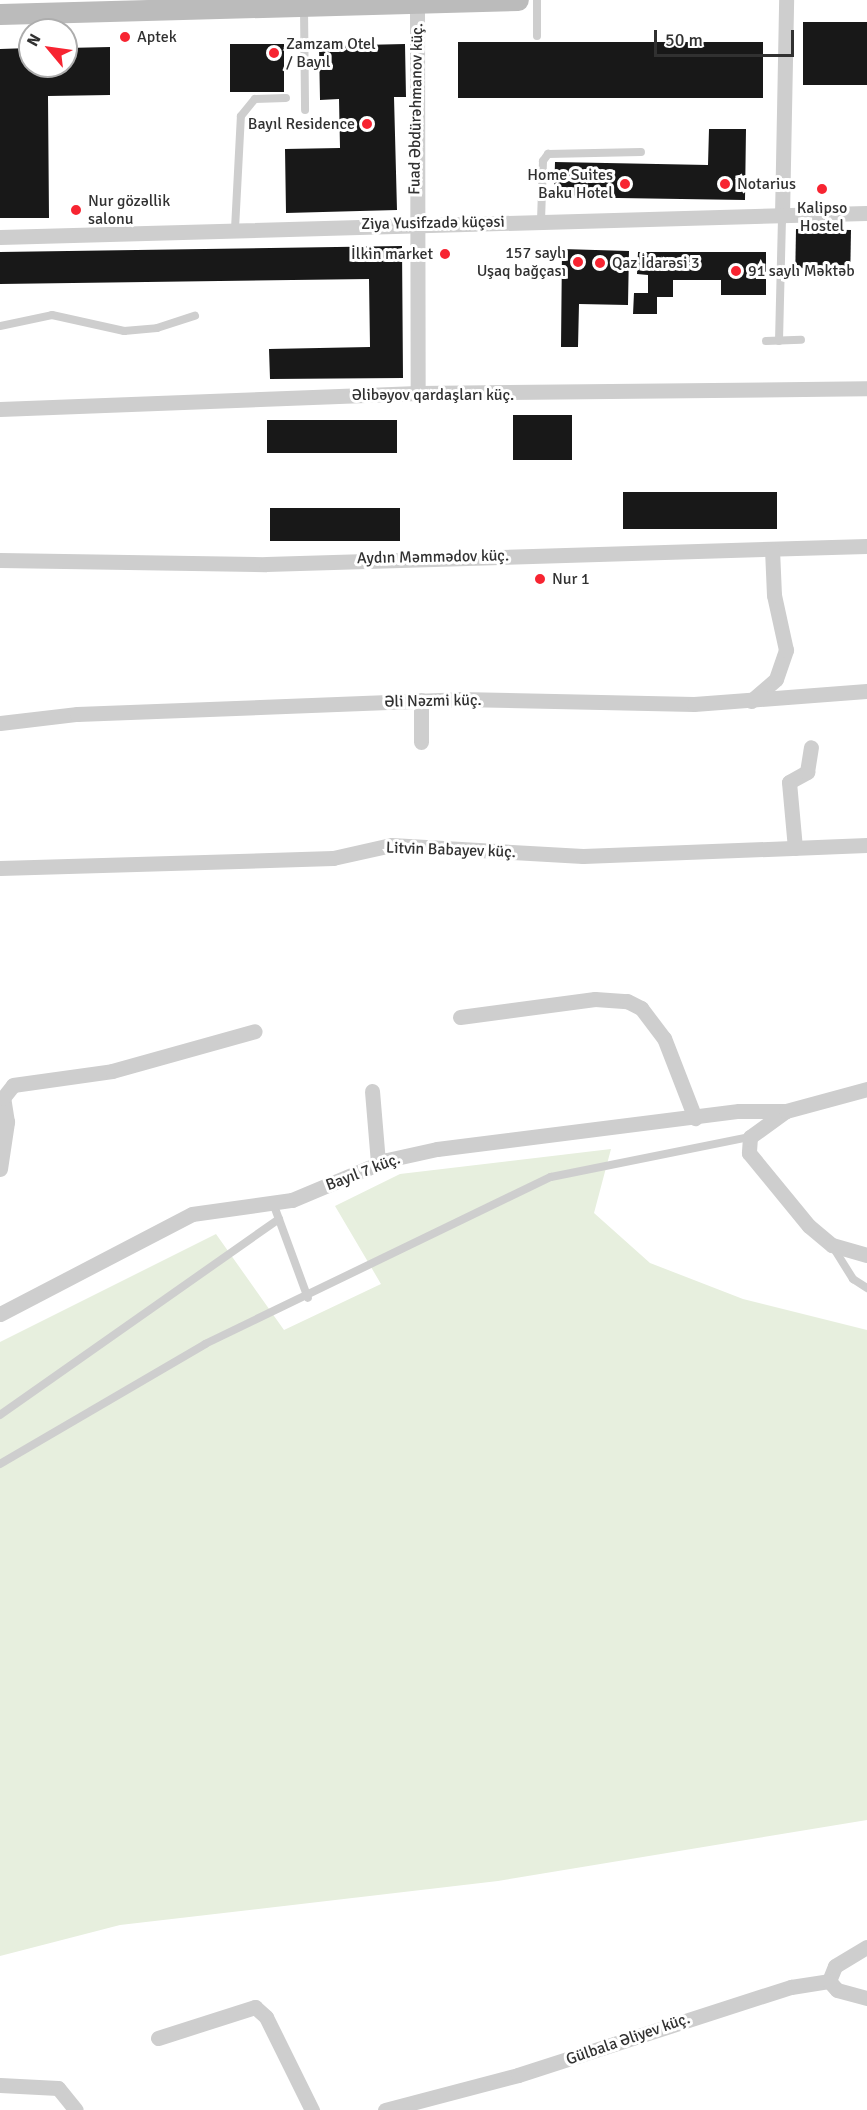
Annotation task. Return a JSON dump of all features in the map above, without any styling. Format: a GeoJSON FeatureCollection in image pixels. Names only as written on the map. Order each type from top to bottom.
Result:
{"type":"FeatureCollection","features":[{"type":"Feature","properties":{"kind":"street"},"geometry":{"type":"LineString","coordinates":[[0,14],[417,5],[518,0]]}},
{"type":"Feature","properties":{"kind":"street"},"geometry":{"type":"LineString","coordinates":[[782,216],[786,0]]}},
{"type":"Feature","properties":{"kind":"street","name":"Fuad Əbdürəhmanov küç."},"geometry":{"type":"LineString","coordinates":[[417,5],[418,393]]}},
{"type":"Feature","properties":{"kind":"street","name":"Ziya Yusifzadə küçəsi"},"geometry":{"type":"LineString","coordinates":[[0,237],[416,223],[867,213]]}},
{"type":"Feature","properties":{"kind":"street","name":"Əlibəyov qardaşları küç."},"geometry":{"type":"LineString","coordinates":[[0,409],[418,393],[867,388]]}},
{"type":"Feature","properties":{"kind":"street","name":"Aydın Məmmədov küç."},"geometry":{"type":"LineString","coordinates":[[0,560],[255,564],[867,546]]}},
{"type":"Feature","properties":{"kind":"street"},"geometry":{"type":"LineString","coordinates":[[751,701],[776,679],[786,650],[774,595],[772,550]]}},
{"type":"Feature","properties":{"kind":"street","name":"Əli Nəzmi küç."},"geometry":{"type":"LineString","coordinates":[[0,723],[76,714],[421,700],[751,701],[867,691]]}},
{"type":"Feature","properties":{"kind":"street"},"geometry":{"type":"LineString","coordinates":[[421,700],[421,742]]}},
{"type":"Feature","properties":{"kind":"street"},"geometry":{"type":"LineString","coordinates":[[795,848],[789,782],[807,772],[811,747]]}},
{"type":"Feature","properties":{"kind":"street","name":"Litvin Babayev küç."},"geometry":{"type":"LineString","coordinates":[[0,868],[333,858],[391,846],[583,856],[867,845]]}},
{"type":"Feature","properties":{"kind":"street"},"geometry":{"type":"LineString","coordinates":[[460,1017],[595,999],[627,1001],[641,1008],[664,1038],[695,1118]]}},
{"type":"Feature","properties":{"kind":"street"},"geometry":{"type":"LineString","coordinates":[[0,1169],[7,1122],[3,1098],[13,1085],[112,1071],[255,1031]]}},
{"type":"Feature","properties":{"kind":"street","name":"Bayıl 7 küç."},"geometry":{"type":"LineString","coordinates":[[0,1314],[192,1214],[273,1203],[378,1163],[437,1149],[695,1118],[786,1110],[867,1089]]}},
{"type":"Feature","properties":{"kind":"street"},"geometry":{"type":"LineString","coordinates":[[372,1091],[378,1163]]}},
{"type":"Feature","properties":{"kind":"street","name":"Bayıl 7 küç."},"geometry":{"type":"LineString","coordinates":[[750,1137],[786,1110]]}},
{"type":"Feature","properties":{"kind":"street"},"geometry":{"type":"LineString","coordinates":[[750,1137],[750,1153],[763,1174],[832,1245],[867,1255]]}},
{"type":"Feature","properties":{"kind":"street"},"geometry":{"type":"LineString","coordinates":[[867,1947],[835,1966],[829,1981],[837,1990],[867,1998]]}},
{"type":"Feature","properties":{"kind":"street","name":"Gülbala Əliyev küç."},"geometry":{"type":"LineString","coordinates":[[385,2110],[529,2071],[747,1997],[829,1981]]}},
{"type":"Feature","properties":{"kind":"street"},"geometry":{"type":"LineString","coordinates":[[158,2037],[255,2007],[266,2017],[312,2110]]}},
{"type":"Feature","properties":{"kind":"street"},"geometry":{"type":"LineString","coordinates":[[0,2085],[58,2088],[76,2110]]}},
{"type":"Feature","properties":{"kind":"lane"},"geometry":{"type":"LineString","coordinates":[[537,0],[537,36]]}},
{"type":"Feature","properties":{"kind":"lane"},"geometry":{"type":"LineString","coordinates":[[304,8],[305,110]]}},
{"type":"Feature","properties":{"kind":"lane"},"geometry":{"type":"LineString","coordinates":[[236,229],[241,116],[255,99],[286,98]]}},
{"type":"Feature","properties":{"kind":"lane"},"geometry":{"type":"LineString","coordinates":[[542,221],[543,161],[548,154],[641,152]]}},
{"type":"Feature","properties":{"kind":"lane"},"geometry":{"type":"LineString","coordinates":[[779,341],[782,216]]}},
{"type":"Feature","properties":{"kind":"lane"},"geometry":{"type":"LineString","coordinates":[[0,326],[52,315],[124,331],[157,328],[195,316]]}},
{"type":"Feature","properties":{"kind":"lane"},"geometry":{"type":"LineString","coordinates":[[766,341],[801,340]]}},
{"type":"Feature","properties":{"kind":"lane"},"geometry":{"type":"LineString","coordinates":[[0,1464],[205,1344],[308,1298],[551,1177],[750,1137]]}},
{"type":"Feature","properties":{"kind":"lane"},"geometry":{"type":"LineString","coordinates":[[273,1203],[308,1298]]}},
{"type":"Feature","properties":{"kind":"lane"},"geometry":{"type":"LineString","coordinates":[[0,1415],[279,1219]]}},
{"type":"Feature","properties":{"kind":"lane"},"geometry":{"type":"LineString","coordinates":[[832,1245],[853,1279],[867,1288]]}},
{"type":"Feature","properties":{"kind":"green space"},"geometry":{"type":"Polygon","coordinates":[[[611,1149],[594,1213],[650,1263],[743,1299],[867,1330],[867,1820],[498,1881],[120,1925],[0,1956],[0,1342],[216,1234],[284,1330],[381,1284],[335,1206],[400,1174],[611,1149]]]}},
{"type":"Feature","properties":{"kind":"building"},"geometry":{"type":"Polygon","coordinates":[[[803,22],[867,22],[867,85],[803,85],[803,22]]]}},
{"type":"Feature","properties":{"kind":"building"},"geometry":{"type":"Polygon","coordinates":[[[458,42],[763,42],[763,98],[458,98],[458,42]]]}},
{"type":"Feature","properties":{"kind":"building"},"geometry":{"type":"Polygon","coordinates":[[[230,44],[284,44],[284,92],[230,92],[230,44]]]}},
{"type":"Feature","properties":{"kind":"building","name":"Bayıl Residence"},"geometry":{"type":"Polygon","coordinates":[[[405,44],[406,97],[394,97],[397,210],[286,213],[285,149],[340,148],[339,99],[320,100],[319,46],[405,44]]]}},
{"type":"Feature","properties":{"kind":"building"},"geometry":{"type":"Polygon","coordinates":[[[110,47],[110,95],[48,96],[49,218],[0,218],[0,49],[18,48],[18,78],[78,78],[78,48],[110,47]]]}},
{"type":"Feature","properties":{"kind":"building"},"geometry":{"type":"Polygon","coordinates":[[[709,129],[746,129],[745,200],[554,197],[555,162],[708,165],[709,129]]]}},
{"type":"Feature","properties":{"kind":"building"},"geometry":{"type":"Polygon","coordinates":[[[796,229],[851,230],[850,269],[795,268],[796,229]]]}},
{"type":"Feature","properties":{"kind":"building"},"geometry":{"type":"Polygon","coordinates":[[[402,246],[403,378],[270,379],[269,349],[370,347],[369,279],[0,284],[0,252],[402,246]]]}},
{"type":"Feature","properties":{"kind":"building"},"geometry":{"type":"Polygon","coordinates":[[[562,249],[629,251],[628,305],[579,304],[578,347],[561,347],[562,249]]]}},
{"type":"Feature","properties":{"kind":"building"},"geometry":{"type":"Polygon","coordinates":[[[638,252],[766,252],[766,295],[721,295],[721,280],[673,280],[673,297],[657,297],[657,314],[633,314],[634,293],[648,293],[648,275],[637,274],[638,252]]]}},
{"type":"Feature","properties":{"kind":"building"},"geometry":{"type":"Polygon","coordinates":[[[513,415],[572,415],[572,460],[513,460],[513,415]]]}},
{"type":"Feature","properties":{"kind":"building"},"geometry":{"type":"Polygon","coordinates":[[[267,420],[397,420],[397,453],[267,453],[267,420]]]}},
{"type":"Feature","properties":{"kind":"building"},"geometry":{"type":"Polygon","coordinates":[[[623,492],[777,492],[777,529],[623,529],[623,492]]]}},
{"type":"Feature","properties":{"kind":"building"},"geometry":{"type":"Polygon","coordinates":[[[270,508],[400,508],[400,541],[270,541],[270,508]]]}},
{"type":"Feature","properties":{"kind":"place","name":"Aptek"},"geometry":{"type":"Point","coordinates":[125,37]}},
{"type":"Feature","properties":{"kind":"place","name":"Zamzam Otel / Bayıl"},"geometry":{"type":"Point","coordinates":[274,53]}},
{"type":"Feature","properties":{"kind":"place","name":"Bayıl Residence"},"geometry":{"type":"Point","coordinates":[367,124]}},
{"type":"Feature","properties":{"kind":"place","name":"Home Suites Baku Hotel"},"geometry":{"type":"Point","coordinates":[625,184]}},
{"type":"Feature","properties":{"kind":"place","name":"Notarius"},"geometry":{"type":"Point","coordinates":[725,184]}},
{"type":"Feature","properties":{"kind":"place","name":"Kalipso Hostel"},"geometry":{"type":"Point","coordinates":[822,189]}},
{"type":"Feature","properties":{"kind":"place","name":"Nur gözəllik salonu"},"geometry":{"type":"Point","coordinates":[76,210]}},
{"type":"Feature","properties":{"kind":"place","name":"İlkin market"},"geometry":{"type":"Point","coordinates":[445,254]}},
{"type":"Feature","properties":{"kind":"place","name":"157 saylı Uşaq bağçası"},"geometry":{"type":"Point","coordinates":[578,262]}},
{"type":"Feature","properties":{"kind":"place","name":"Qaz İdarəsi 3"},"geometry":{"type":"Point","coordinates":[600,263]}},
{"type":"Feature","properties":{"kind":"place","name":"91 saylı Məktəb"},"geometry":{"type":"Point","coordinates":[736,271]}},
{"type":"Feature","properties":{"kind":"place","name":"Nur 1"},"geometry":{"type":"Point","coordinates":[540,579]}}]}
